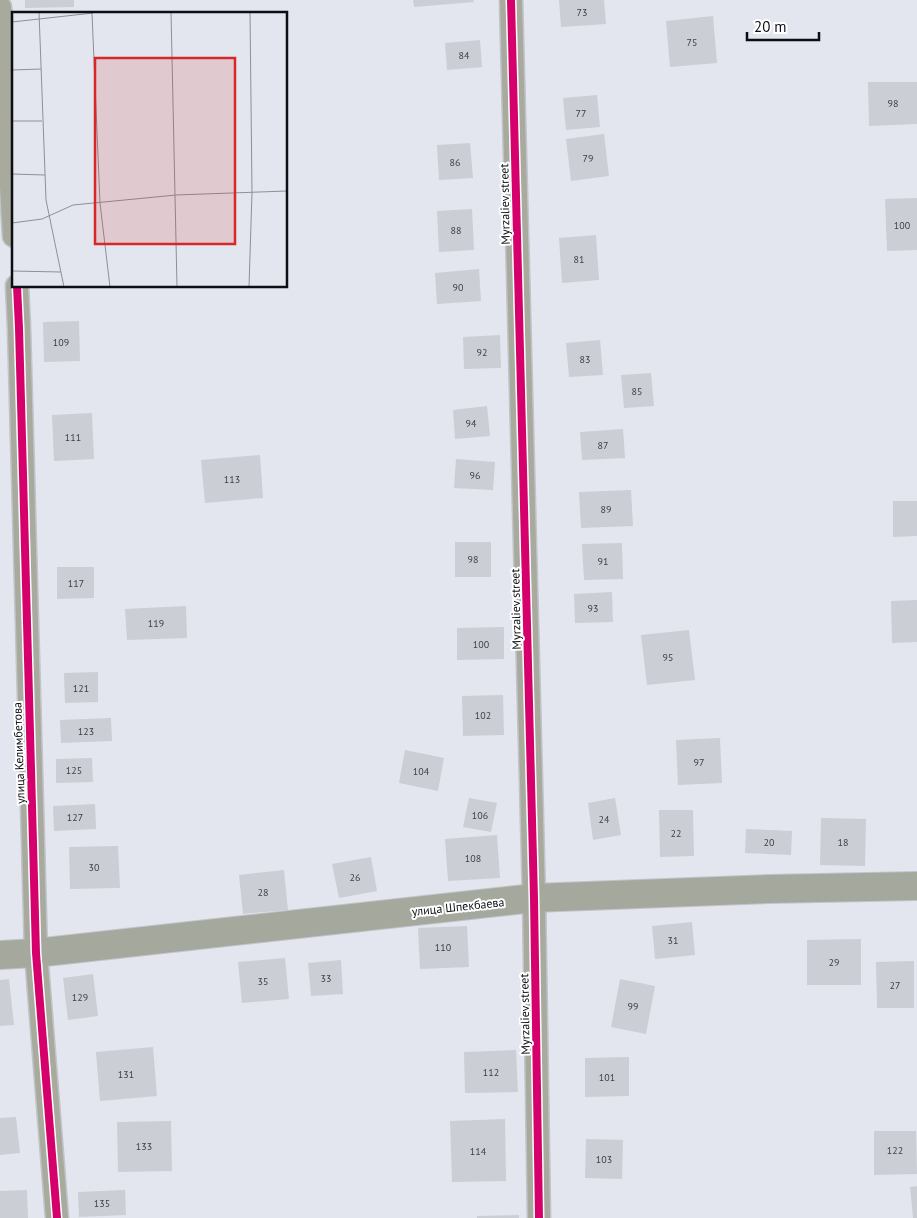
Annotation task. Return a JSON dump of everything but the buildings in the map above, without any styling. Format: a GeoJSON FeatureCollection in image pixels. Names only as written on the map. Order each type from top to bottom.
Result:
{"type":"FeatureCollection","features":[{"type":"Feature","properties":{"kind":"street","name":"Myrzaliev street"},"geometry":{"type":"LineString","coordinates":[[511,0],[534,898],[539,1218]]}},
{"type":"Feature","properties":{"kind":"street"},"geometry":{"type":"LineString","coordinates":[[0,7],[12,203]]}},
{"type":"Feature","properties":{"kind":"street","name":"улица Келимбетова"},"geometry":{"type":"LineString","coordinates":[[17,288],[36,953],[57,1218]]}},
{"type":"Feature","properties":{"kind":"street","name":"улица Шпекбаева"},"geometry":{"type":"LineString","coordinates":[[0,955],[36,953],[534,898],[769,889],[917,886]]}},
{"type":"Feature","properties":{"kind":"cycle path"},"geometry":{"type":"LineString","coordinates":[[511,0],[534,898],[539,1218]]}},
{"type":"Feature","properties":{"kind":"cycle path"},"geometry":{"type":"LineString","coordinates":[[17,288],[36,953],[57,1218]]}}]}
